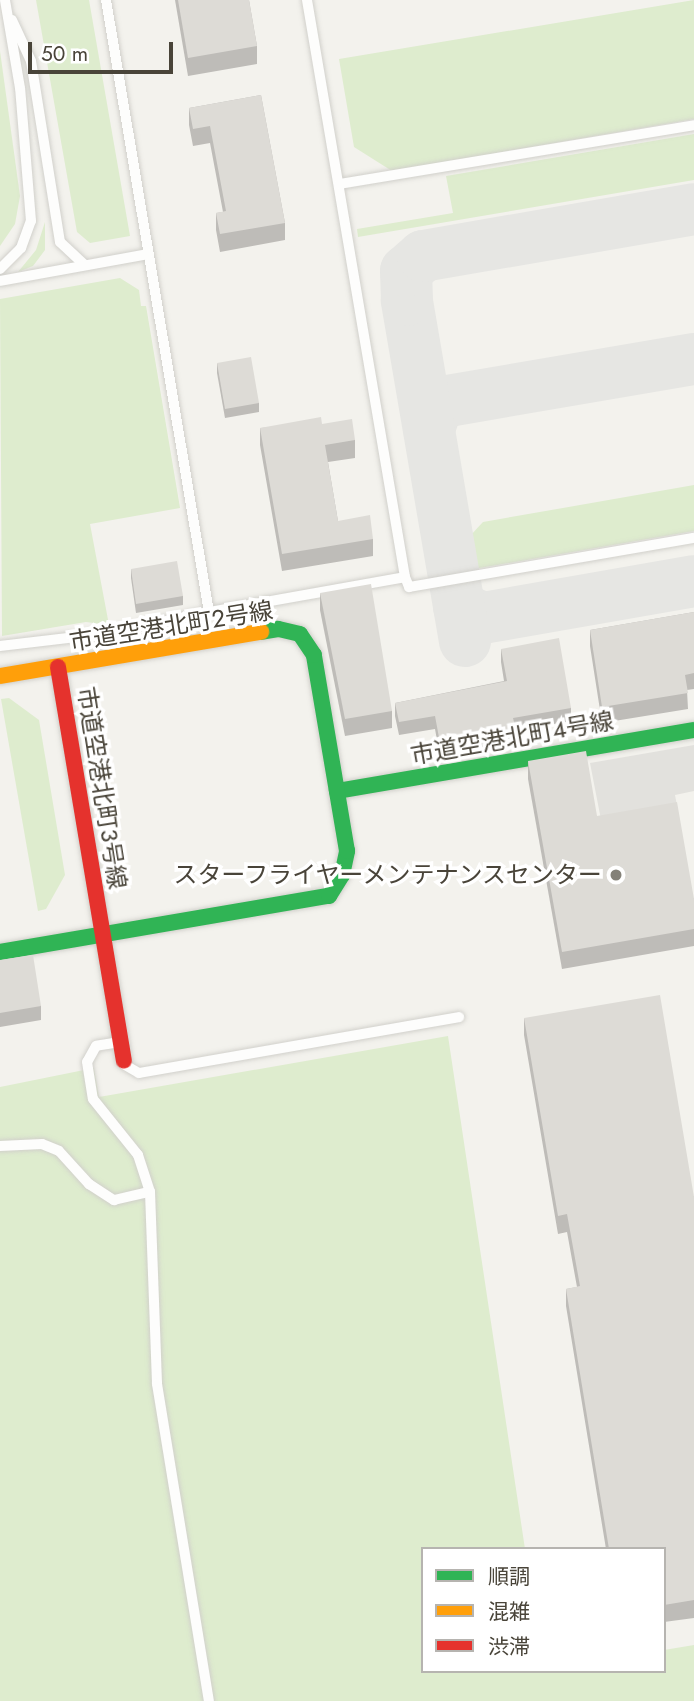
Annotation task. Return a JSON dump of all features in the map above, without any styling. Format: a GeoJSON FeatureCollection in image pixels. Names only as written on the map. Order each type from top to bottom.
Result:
{"type":"FeatureCollection","features":[{"type":"Feature","properties":{"kind":"street","name":"市道空港北町2号線"},"geometry":{"type":"LineString","coordinates":[[0,676],[278,629],[300,634],[314,655],[347,850],[342,875]]}},
{"type":"Feature","properties":{"kind":"street","name":"市道空港北町3号線"},"geometry":{"type":"LineString","coordinates":[[58,667],[124,1061]]}},
{"type":"Feature","properties":{"kind":"street","name":"市道空港北町4号線"},"geometry":{"type":"LineString","coordinates":[[337,791],[694,730]]}},
{"type":"Feature","properties":{"kind":"street"},"geometry":{"type":"LineString","coordinates":[[315,880],[342,875]]}},
{"type":"Feature","properties":{"kind":"street"},"geometry":{"type":"LineString","coordinates":[[0,952],[330,896],[342,875]]}},
{"type":"Feature","properties":{"kind":"lane"},"geometry":{"type":"LineString","coordinates":[[106,0],[209,612]]}},
{"type":"Feature","properties":{"kind":"lane"},"geometry":{"type":"LineString","coordinates":[[307,0],[405,577],[409,587],[694,538]]}},
{"type":"Feature","properties":{"kind":"lane"},"geometry":{"type":"LineString","coordinates":[[6,3],[31,61],[60,242],[85,264]]}},
{"type":"Feature","properties":{"kind":"lane"},"geometry":{"type":"LineString","coordinates":[[0,269],[20,248],[31,220],[20,88],[6,3]]}},
{"type":"Feature","properties":{"kind":"lane"},"geometry":{"type":"LineString","coordinates":[[339,184],[694,125]]}},
{"type":"Feature","properties":{"kind":"lane"},"geometry":{"type":"LineString","coordinates":[[0,281],[70,272],[85,264],[148,254]]}},
{"type":"Feature","properties":{"kind":"lane"},"geometry":{"type":"LineString","coordinates":[[0,646],[110,633],[209,612],[405,577]]}},
{"type":"Feature","properties":{"kind":"lane"},"geometry":{"type":"LineString","coordinates":[[124,1061],[129,1071],[139,1073],[459,1017]]}},
{"type":"Feature","properties":{"kind":"lane"},"geometry":{"type":"LineString","coordinates":[[121,1042],[90,1049],[87,1062],[93,1099],[138,1155],[150,1192],[157,1384],[209,1701]]}},
{"type":"Feature","properties":{"kind":"lane"},"geometry":{"type":"LineString","coordinates":[[0,1146],[42,1144],[59,1152],[89,1184],[114,1200],[150,1192]]}},
{"type":"Feature","properties":{"kind":"green space"},"geometry":{"type":"Polygon","coordinates":[[[36,0],[89,0],[130,236],[90,243],[77,232],[36,0]]]}},
{"type":"Feature","properties":{"kind":"green space"},"geometry":{"type":"Polygon","coordinates":[[[694,0],[694,119],[392,171],[354,147],[339,59],[694,0]]]}},
{"type":"Feature","properties":{"kind":"green space"},"geometry":{"type":"Polygon","coordinates":[[[0,51],[20,196],[15,224],[0,246],[0,51]]]}},
{"type":"Feature","properties":{"kind":"green space"},"geometry":{"type":"Polygon","coordinates":[[[694,134],[694,180],[358,237],[357,229],[453,213],[446,176],[694,134]]]}},
{"type":"Feature","properties":{"kind":"green space"},"geometry":{"type":"Polygon","coordinates":[[[45,222],[45,250],[33,266],[18,272],[36,250],[45,222]]]}},
{"type":"Feature","properties":{"kind":"green space"},"geometry":{"type":"Polygon","coordinates":[[[120,278],[139,290],[141,306],[146,306],[180,508],[90,524],[109,625],[86,622],[2,636],[0,299],[120,278]]]}},
{"type":"Feature","properties":{"kind":"green space"},"geometry":{"type":"Polygon","coordinates":[[[694,485],[694,531],[474,569],[469,537],[483,522],[694,485]]]}},
{"type":"Feature","properties":{"kind":"green space"},"geometry":{"type":"Polygon","coordinates":[[[9,698],[39,720],[65,875],[46,909],[38,911],[1,699],[9,698]]]}},
{"type":"Feature","properties":{"kind":"green space"},"geometry":{"type":"Polygon","coordinates":[[[448,1036],[525,1547],[421,1547],[421,1673],[666,1673],[666,1650],[694,1645],[694,1701],[0,1701],[0,1087],[94,1068],[99,1097],[448,1036]]]}},
{"type":"Feature","properties":{"kind":"shaded area"},"geometry":{"type":"Polygon","coordinates":[[[694,745],[694,791],[675,795],[678,811],[602,825],[590,763],[694,745]]]}},
{"type":"Feature","properties":{"kind":"building"},"geometry":{"type":"Polygon","coordinates":[[[178,0],[249,0],[257,46],[188,58],[178,0]]]}},
{"type":"Feature","properties":{"kind":"building"},"geometry":{"type":"Polygon","coordinates":[[[261,95],[285,223],[220,234],[216,213],[226,211],[210,126],[193,129],[189,108],[261,95]]]}},
{"type":"Feature","properties":{"kind":"building"},"geometry":{"type":"Polygon","coordinates":[[[251,357],[259,403],[225,409],[217,363],[251,357]]]}},
{"type":"Feature","properties":{"kind":"building"},"geometry":{"type":"Polygon","coordinates":[[[321,417],[322,424],[352,419],[355,440],[325,445],[338,521],[370,515],[373,539],[282,554],[260,428],[321,417]]]}},
{"type":"Feature","properties":{"kind":"building"},"geometry":{"type":"Polygon","coordinates":[[[177,561],[183,596],[136,604],[131,569],[177,561]]]}},
{"type":"Feature","properties":{"kind":"building"},"geometry":{"type":"Polygon","coordinates":[[[371,584],[392,711],[345,719],[320,593],[371,584]]]}},
{"type":"Feature","properties":{"kind":"building"},"geometry":{"type":"Polygon","coordinates":[[[694,612],[694,673],[685,675],[688,693],[602,707],[590,630],[694,612]]]}},
{"type":"Feature","properties":{"kind":"building"},"geometry":{"type":"Polygon","coordinates":[[[559,638],[571,708],[513,718],[516,730],[440,743],[435,716],[399,722],[395,703],[507,681],[501,649],[559,638]]]}},
{"type":"Feature","properties":{"kind":"building","name":"スターフライヤーメンテナンスセンター"},"geometry":{"type":"Polygon","coordinates":[[[586,751],[597,816],[677,802],[694,899],[694,929],[562,952],[528,761],[586,751]]]}},
{"type":"Feature","properties":{"kind":"building"},"geometry":{"type":"Polygon","coordinates":[[[33,955],[41,1006],[0,1013],[0,960],[33,955]]]}},
{"type":"Feature","properties":{"kind":"building"},"geometry":{"type":"Polygon","coordinates":[[[660,995],[694,1197],[694,1600],[666,1605],[666,1547],[609,1547],[566,1289],[580,1286],[567,1214],[558,1216],[524,1018],[660,995]]]}},
{"type":"Feature","properties":{"kind":"taxiway"},"geometry":{"type":"LineString","coordinates":[[465,641],[407,300],[406,271],[423,256],[694,209]]}},
{"type":"Feature","properties":{"kind":"taxiway"},"geometry":{"type":"LineString","coordinates":[[429,429],[436,409],[448,401],[694,359]]}},
{"type":"Feature","properties":{"kind":"taxiway"},"geometry":{"type":"LineString","coordinates":[[459,607],[483,618],[694,581]]}},
{"type":"Feature","properties":{"kind":"traffic: fast"},"geometry":{"type":"LineString","coordinates":[[0,952],[329,896],[342,875],[347,851],[314,655],[300,634],[278,629],[261,632]]}},
{"type":"Feature","properties":{"kind":"traffic: fast"},"geometry":{"type":"LineString","coordinates":[[337,791],[694,730]]}},
{"type":"Feature","properties":{"kind":"traffic: slow"},"geometry":{"type":"LineString","coordinates":[[0,676],[261,632]]}},
{"type":"Feature","properties":{"kind":"traffic: jam"},"geometry":{"type":"LineString","coordinates":[[58,667],[124,1061]]}},
{"type":"Feature","properties":{"kind":"place","name":"スターフライヤーメンテナンスセンター"},"geometry":{"type":"Point","coordinates":[616,875]}}]}
